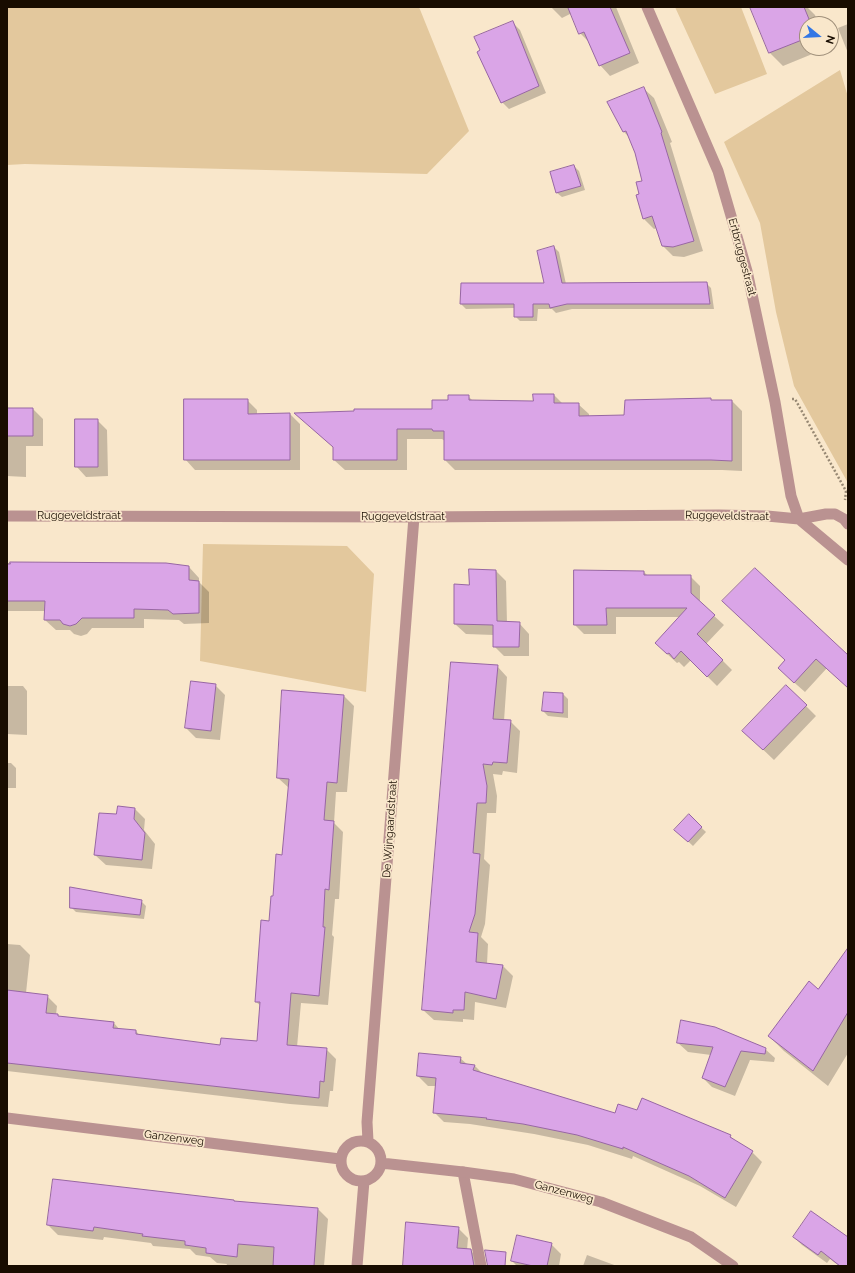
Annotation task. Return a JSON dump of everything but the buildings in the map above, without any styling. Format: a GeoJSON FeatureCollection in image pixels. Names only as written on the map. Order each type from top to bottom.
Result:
{"type":"FeatureCollection","features":[{"type":"Feature","properties":{"kind":"street","name":"Ertbruggestraat"},"geometry":{"type":"LineString","coordinates":[[647,7],[718,171],[747,271],[775,402],[791,496],[799,519]]}},
{"type":"Feature","properties":{"kind":"street"},"geometry":{"type":"LineString","coordinates":[[799,519],[826,514],[835,514],[846,521]]}},
{"type":"Feature","properties":{"kind":"street","name":"Ruggeveldstraat"},"geometry":{"type":"LineString","coordinates":[[7,516],[414,517],[719,515],[767,516],[799,519]]}},
{"type":"Feature","properties":{"kind":"street","name":"De Wijngaardstraat"},"geometry":{"type":"LineString","coordinates":[[368,1141],[367,1122],[414,517]]}},
{"type":"Feature","properties":{"kind":"street"},"geometry":{"type":"LineString","coordinates":[[799,519],[848,560]]}},
{"type":"Feature","properties":{"kind":"street","name":"Ganzenweg"},"geometry":{"type":"LineString","coordinates":[[7,1118],[340,1159]]}},
{"type":"Feature","properties":{"kind":"street"},"geometry":{"type":"LineString","coordinates":[[357,1140],[368,1141],[378,1149],[381,1156],[380,1168],[371,1179],[356,1181],[349,1178],[344,1173],[340,1159],[345,1148],[350,1143],[357,1140]]}},
{"type":"Feature","properties":{"kind":"street","name":"Ganzenweg"},"geometry":{"type":"LineString","coordinates":[[381,1163],[514,1179],[601,1202],[692,1237],[733,1266]]}},
{"type":"Feature","properties":{"kind":"street"},"geometry":{"type":"LineString","coordinates":[[463,1172],[481,1266]]}},
{"type":"Feature","properties":{"kind":"street"},"geometry":{"type":"LineString","coordinates":[[357,1266],[364,1181]]}},
{"type":"Feature","properties":{"kind":"path"},"geometry":{"type":"LineString","coordinates":[[775,402],[795,399],[846,491],[846,521]]}},
{"type":"Feature","properties":{"kind":"shaded area"},"geometry":{"type":"Polygon","coordinates":[[[7,7],[419,7],[469,131],[427,174],[25,164],[7,165],[7,7]]]}},
{"type":"Feature","properties":{"kind":"shaded area"},"geometry":{"type":"Polygon","coordinates":[[[675,7],[741,7],[767,74],[715,94],[675,7]]]}},
{"type":"Feature","properties":{"kind":"shaded area"},"geometry":{"type":"Polygon","coordinates":[[[840,70],[848,97],[848,483],[794,386],[776,312],[760,223],[724,142],[840,70]]]}},
{"type":"Feature","properties":{"kind":"shaded area"},"geometry":{"type":"Polygon","coordinates":[[[203,544],[347,546],[374,574],[366,692],[200,661],[203,544]]]}}]}
